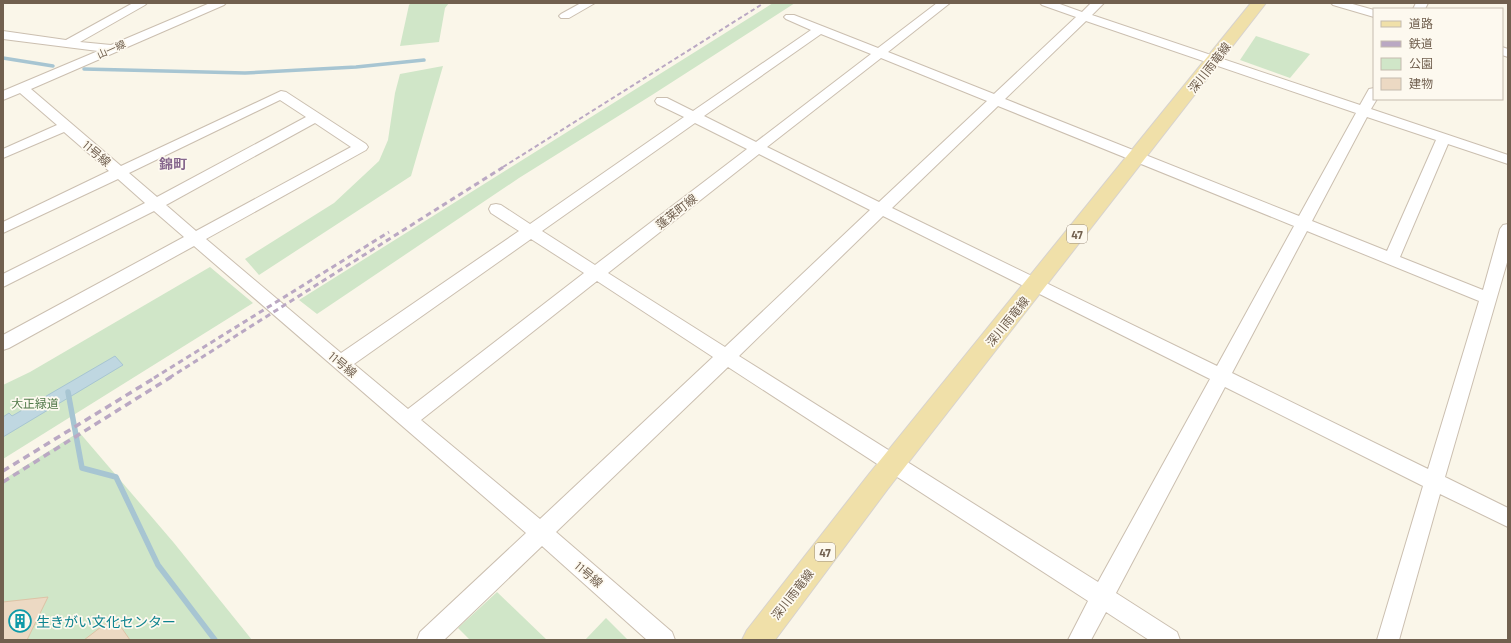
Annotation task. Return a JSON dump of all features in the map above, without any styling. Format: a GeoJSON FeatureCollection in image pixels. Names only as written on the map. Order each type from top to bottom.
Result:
{"type":"FeatureCollection","features":[{"type":"Feature","properties":{"kind":"main road","name":"深川雨竜線"},"geometry":{"type":"LineString","coordinates":[[757,640],[893,464],[1036,286],[1259,3]]}},
{"type":"Feature","properties":{"kind":"street"},"geometry":{"type":"LineString","coordinates":[[69,43],[141,3]]}},
{"type":"Feature","properties":{"kind":"street","name":"山一線"},"geometry":{"type":"LineString","coordinates":[[3,96],[220,3]]}},
{"type":"Feature","properties":{"kind":"street"},"geometry":{"type":"LineString","coordinates":[[565,16],[589,3]]}},
{"type":"Feature","properties":{"kind":"street","name":"蓬莱町線"},"geometry":{"type":"LineString","coordinates":[[408,419],[944,3]]}},
{"type":"Feature","properties":{"kind":"street"},"geometry":{"type":"LineString","coordinates":[[1046,3],[1508,160]]}},
{"type":"Feature","properties":{"kind":"street"},"geometry":{"type":"LineString","coordinates":[[428,640],[726,356],[882,210],[994,100],[1098,3]]}},
{"type":"Feature","properties":{"kind":"street"},"geometry":{"type":"LineString","coordinates":[[1337,3],[1373,14]]}},
{"type":"Feature","properties":{"kind":"street"},"geometry":{"type":"LineString","coordinates":[[790,17],[1487,298]]}},
{"type":"Feature","properties":{"kind":"street"},"geometry":{"type":"LineString","coordinates":[[341,363],[693,116],[820,29]]}},
{"type":"Feature","properties":{"kind":"street"},"geometry":{"type":"LineString","coordinates":[[3,35],[111,49]]}},
{"type":"Feature","properties":{"kind":"street","name":"11号線"},"geometry":{"type":"LineString","coordinates":[[22,88],[155,204],[541,532],[664,640]]}},
{"type":"Feature","properties":{"kind":"street"},"geometry":{"type":"LineString","coordinates":[[1079,640],[1302,223],[1373,94]]}},
{"type":"Feature","properties":{"kind":"street"},"geometry":{"type":"LineString","coordinates":[[3,228],[281,95],[361,146],[3,343]]}},
{"type":"Feature","properties":{"kind":"street"},"geometry":{"type":"LineString","coordinates":[[662,101],[1508,518]]}},
{"type":"Feature","properties":{"kind":"street"},"geometry":{"type":"LineString","coordinates":[[3,281],[155,204],[317,117]]}},
{"type":"Feature","properties":{"kind":"street"},"geometry":{"type":"LineString","coordinates":[[3,154],[66,126]]}},
{"type":"Feature","properties":{"kind":"street"},"geometry":{"type":"LineString","coordinates":[[1391,259],[1444,138]]}},
{"type":"Feature","properties":{"kind":"street"},"geometry":{"type":"LineString","coordinates":[[496,209],[1169,640]]}},
{"type":"Feature","properties":{"kind":"street"},"geometry":{"type":"LineString","coordinates":[[1388,640],[1487,298],[1502,280],[1508,229]]}},
{"type":"Feature","properties":{"kind":"green space"},"geometry":{"type":"Polygon","coordinates":[[[411,3],[449,3],[445,8],[439,42],[400,46],[409,5],[411,3]]]}},
{"type":"Feature","properties":{"kind":"green space"},"geometry":{"type":"Polygon","coordinates":[[[773,3],[795,3],[519,178],[317,314],[299,300],[773,3]]]}},
{"type":"Feature","properties":{"kind":"green space"},"geometry":{"type":"Polygon","coordinates":[[[1256,36],[1310,54],[1290,78],[1240,60],[1256,36]]]}},
{"type":"Feature","properties":{"kind":"green space"},"geometry":{"type":"Polygon","coordinates":[[[443,66],[411,176],[259,275],[245,259],[334,203],[379,161],[388,140],[395,93],[400,74],[443,66]]]}},
{"type":"Feature","properties":{"kind":"green space","name":"大正緑道"},"geometry":{"type":"Polygon","coordinates":[[[210,267],[253,303],[3,459],[3,385],[30,372],[210,267]]]}},
{"type":"Feature","properties":{"kind":"green space"},"geometry":{"type":"Polygon","coordinates":[[[79,432],[174,543],[252,640],[3,640],[3,480],[79,432]]]}},
{"type":"Feature","properties":{"kind":"green space"},"geometry":{"type":"Polygon","coordinates":[[[497,592],[547,640],[470,640],[458,628],[497,592]]]}},
{"type":"Feature","properties":{"kind":"green space"},"geometry":{"type":"Polygon","coordinates":[[[606,618],[628,640],[585,640],[606,618]]]}},
{"type":"Feature","properties":{"kind":"water"},"geometry":{"type":"Polygon","coordinates":[[[115,356],[123,365],[3,437],[3,417],[9,413],[12,416],[115,356]]]}},
{"type":"Feature","properties":{"kind":"building","name":"生きがい文化センター"},"geometry":{"type":"Polygon","coordinates":[[[48,597],[27,640],[3,640],[3,602],[48,597]]]}},
{"type":"Feature","properties":{"kind":"building","name":"生きがい文化センター"},"geometry":{"type":"Polygon","coordinates":[[[114,617],[130,640],[84,640],[114,617]]]}},
{"type":"Feature","properties":{"kind":"waterway"},"geometry":{"type":"LineString","coordinates":[[3,58],[53,66]]}},
{"type":"Feature","properties":{"kind":"waterway"},"geometry":{"type":"LineString","coordinates":[[84,69],[245,73],[356,67],[424,60]]}},
{"type":"Feature","properties":{"kind":"waterway"},"geometry":{"type":"LineString","coordinates":[[68,392],[82,468],[116,477],[158,565],[215,640]]}},
{"type":"Feature","properties":{"kind":"railway"},"geometry":{"type":"LineString","coordinates":[[503,167],[764,3]]}},
{"type":"Feature","properties":{"kind":"railway"},"geometry":{"type":"LineString","coordinates":[[169,378],[505,166]]}},
{"type":"Feature","properties":{"kind":"railway"},"geometry":{"type":"LineString","coordinates":[[154,378],[389,232]]}},
{"type":"Feature","properties":{"kind":"railway"},"geometry":{"type":"LineString","coordinates":[[3,471],[156,377]]}},
{"type":"Feature","properties":{"kind":"railway"},"geometry":{"type":"LineString","coordinates":[[3,482],[171,377]]}},
{"type":"Feature","properties":{"kind":"place","name":"生きがい文化センター"},"geometry":{"type":"Point","coordinates":[20,621]}},
{"type":"Feature","properties":{"kind":"district","name":"錦町"},"geometry":{"type":"Point","coordinates":[173,163]}}]}
